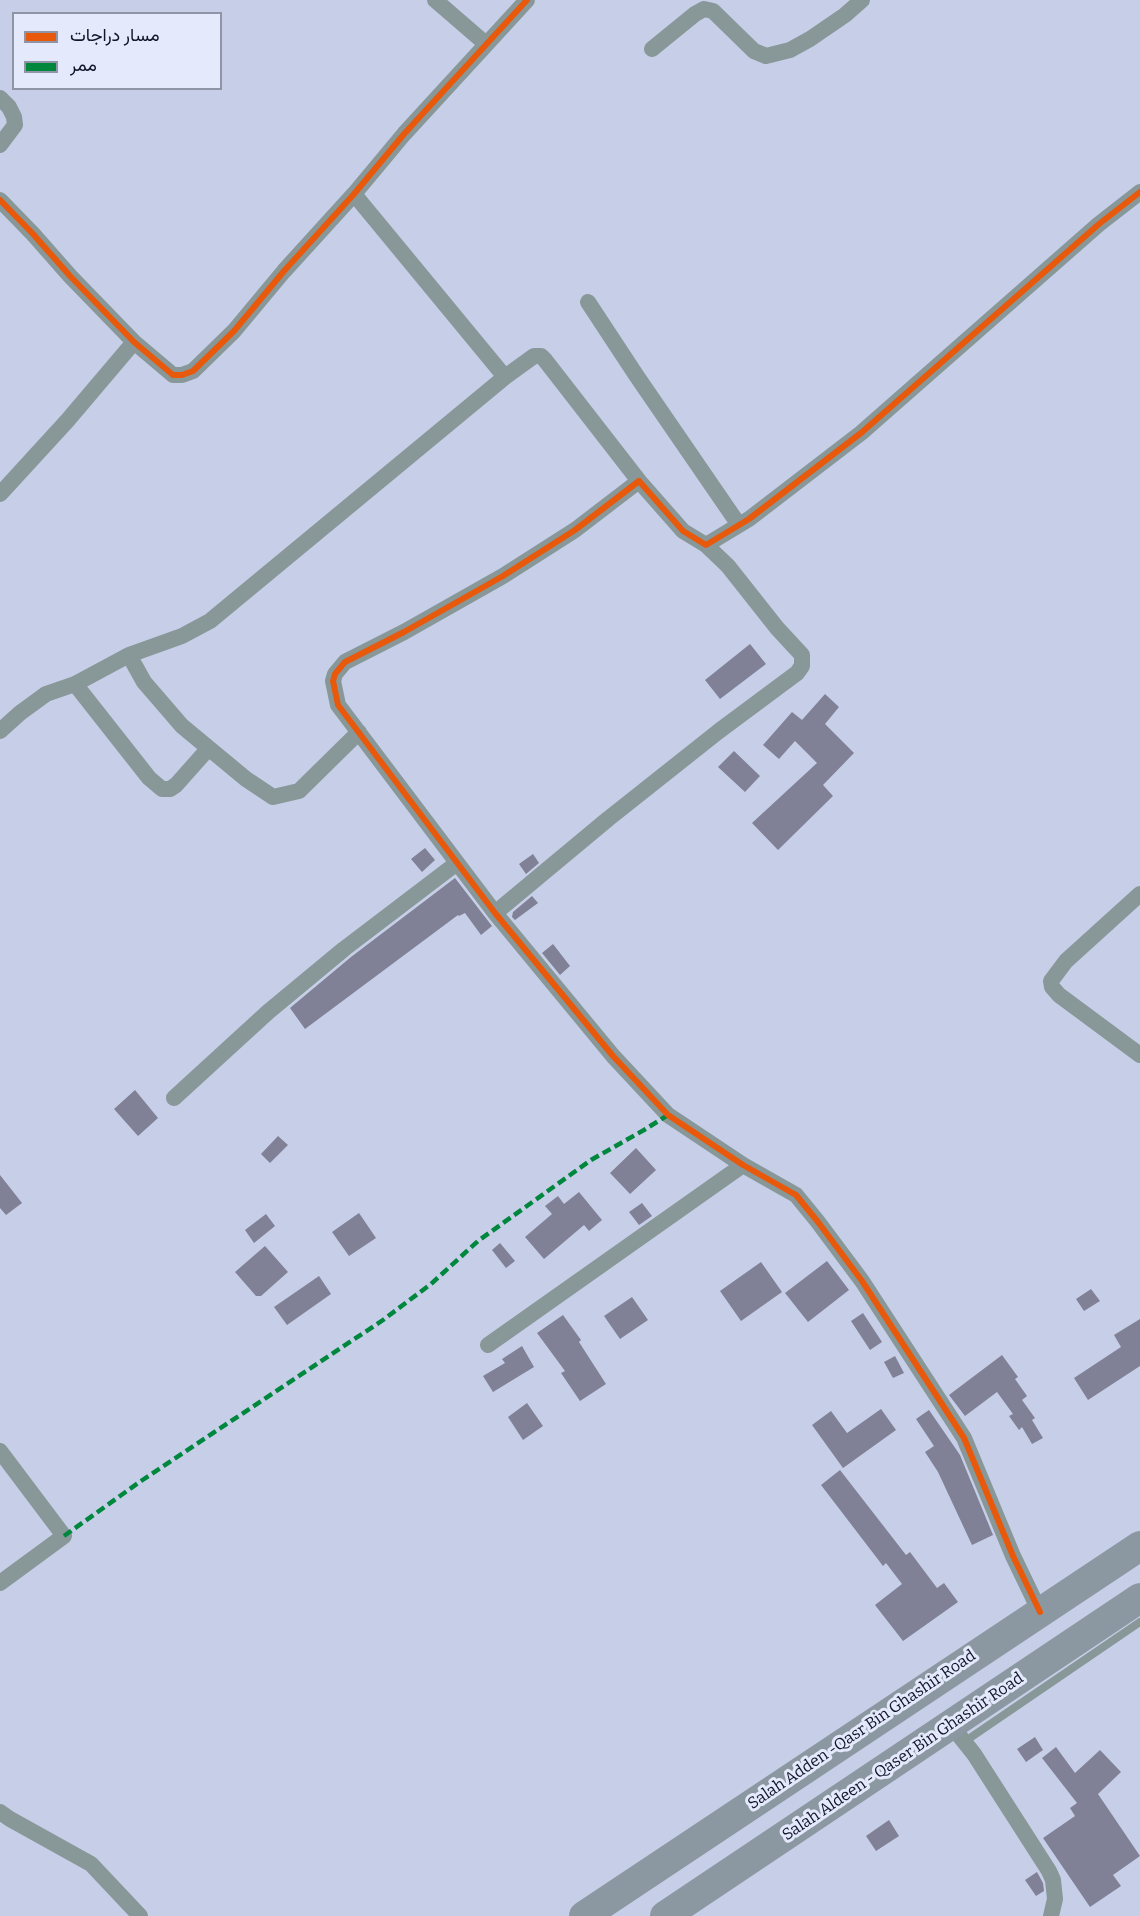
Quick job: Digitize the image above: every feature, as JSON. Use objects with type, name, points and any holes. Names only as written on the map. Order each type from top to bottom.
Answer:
[{"type":"highway","name":"Salah Adden -Qasr Bin Ghashir Road","points":[[584,1916],[1140,1545]]},
{"type":"highway","name":"Salah Aldeen - Qaser Bin Ghashir Road","points":[[665,1916],[957,1733],[1036,1668],[1140,1598]]},
{"type":"street","points":[[435,0],[486,44]]},
{"type":"street","points":[[0,200],[134,342],[173,375],[193,371],[234,331],[404,134],[527,0]]},
{"type":"street","points":[[652,49],[704,9],[714,11],[754,51],[766,56],[790,50],[810,39],[845,15],[861,0]]},
{"type":"street","points":[[0,98],[9,106],[15,125],[0,146]]},
{"type":"street","points":[[706,545],[761,511],[861,433],[1014,297],[1140,192]]},
{"type":"street","points":[[354,194],[504,377]]},
{"type":"street","points":[[588,302],[739,525]]},
{"type":"street","points":[[0,494],[68,421],[134,342]]},
{"type":"street","points":[[0,731],[46,694],[75,684],[129,655],[182,636],[210,621],[504,377],[534,356],[541,356],[639,481],[683,531],[706,545],[728,566],[777,628],[802,655],[802,666],[608,819],[495,913]]},
{"type":"street","points":[[639,481],[575,530],[503,576],[345,662],[335,674],[333,681],[338,705],[495,913],[613,1056],[668,1115],[743,1165],[796,1195],[862,1281],[964,1438],[1013,1556],[1040,1612]]},
{"type":"street","points":[[129,655],[158,700],[182,726],[266,794],[273,797],[299,791],[359,732]]},
{"type":"street","points":[[75,684],[149,778],[162,789],[170,789],[176,785],[208,748]]},
{"type":"street","points":[[174,1098],[277,1005],[344,949],[458,863]]},
{"type":"street","points":[[1140,894],[1066,961],[1051,981],[1052,987],[1059,994],[1140,1056]]},
{"type":"street","points":[[488,1345],[743,1165]]},
{"type":"street","points":[[0,1451],[64,1536],[0,1583]]},
{"type":"street","points":[[957,1733],[1022,1825],[1049,1871],[1053,1880],[1055,1899],[1051,1916]]},
{"type":"street","points":[[0,1812],[91,1864],[141,1916]]},
{"type":"lane","points":[[957,1733],[1140,1622]]},
{"type":"building","points":[[750,644],[766,664],[720,699],[705,680]]},
{"type":"building","points":[[825,694],[839,707],[825,724],[854,753],[823,785],[833,796],[778,850],[752,823],[817,763],[795,741],[779,759],[763,745],[792,712],[802,720]]},
{"type":"building","points":[[734,751],[760,776],[745,792],[718,767]]},
{"type":"building","points":[[425,848],[435,860],[422,872],[411,859]]},
{"type":"building","points":[[533,854],[539,863],[526,874],[519,864]]},
{"type":"building","points":[[455,878],[492,926],[481,935],[465,913],[458,915],[305,1029],[290,1008],[351,957]]},
{"type":"building","points":[[532,896],[538,903],[515,920],[512,917],[513,912]]},
{"type":"building","points":[[553,944],[570,966],[560,975],[542,953]]},
{"type":"building","points":[[135,1090],[158,1118],[138,1136],[114,1109]]},
{"type":"building","points":[[278,1136],[288,1145],[270,1163],[261,1154]]},
{"type":"building","points":[[636,1148],[656,1170],[630,1194],[610,1173]]},
{"type":"building","points":[[0,1175],[22,1203],[6,1215],[0,1208]]},
{"type":"building","points":[[579,1192],[602,1220],[589,1231],[584,1225],[544,1259],[525,1237],[552,1214],[545,1206],[558,1196],[564,1204]]},
{"type":"building","points":[[642,1203],[652,1216],[639,1225],[629,1212]]},
{"type":"building","points":[[359,1213],[376,1238],[349,1256],[332,1232]]},
{"type":"building","points":[[266,1214],[275,1226],[254,1243],[245,1230]]},
{"type":"building","points":[[500,1243],[515,1261],[506,1268],[492,1250]]},
{"type":"building","points":[[265,1246],[288,1272],[261,1296],[256,1296],[235,1272]]},
{"type":"building","points":[[827,1261],[849,1290],[808,1322],[785,1293]]},
{"type":"building","points":[[761,1262],[782,1292],[741,1321],[720,1291]]},
{"type":"building","points":[[319,1276],[331,1294],[287,1325],[274,1307]]},
{"type":"building","points":[[1091,1289],[1100,1301],[1084,1311],[1076,1299]]},
{"type":"building","points":[[632,1297],[648,1320],[620,1339],[604,1316]]},
{"type":"building","points":[[863,1313],[882,1342],[870,1350],[851,1321]]},
{"type":"building","points":[[563,1315],[581,1340],[579,1342],[606,1384],[580,1401],[561,1373],[565,1371],[537,1333]]},
{"type":"building","points":[[1140,1319],[1140,1366],[1088,1400],[1074,1378],[1121,1347],[1114,1335]]},
{"type":"building","points":[[522,1346],[534,1367],[493,1392],[483,1376],[505,1363],[502,1359]]},
{"type":"building","points":[[1002,1355],[1018,1377],[1015,1379],[1027,1396],[1022,1400],[1035,1418],[1032,1420],[1043,1438],[1032,1444],[1022,1427],[1019,1430],[1009,1416],[1013,1414],[997,1392],[965,1416],[949,1395]]},
{"type":"building","points":[[895,1356],[904,1373],[893,1378],[884,1362]]},
{"type":"building","points":[[527,1403],[543,1426],[523,1440],[508,1417]]},
{"type":"building","points":[[881,1409],[896,1430],[843,1468],[812,1425],[831,1411],[847,1433]]},
{"type":"building","points":[[929,1410],[960,1455],[993,1535],[972,1545],[938,1472],[925,1452],[934,1446],[916,1419]]},
{"type":"building","points":[[840,1470],[906,1555],[910,1552],[937,1588],[944,1583],[958,1602],[903,1641],[875,1605],[902,1584],[886,1563],[883,1566],[821,1485]]},
{"type":"building","points":[[1035,1737],[1043,1750],[1026,1762],[1017,1749]]},
{"type":"building","points":[[1056,1747],[1075,1773],[1100,1750],[1121,1772],[1098,1794],[1140,1856],[1113,1875],[1121,1886],[1090,1907],[1043,1838],[1075,1816],[1070,1808],[1077,1803],[1042,1758]]},
{"type":"building","points":[[889,1820],[899,1836],[876,1851],[866,1836]]},
{"type":"building","points":[[1037,1872],[1043,1883],[1044,1891],[1036,1896],[1025,1880]]},
{"type":"marked path","points":[[64,1536],[141,1481],[383,1320],[431,1284],[478,1241],[591,1160],[668,1115]]},
{"type":"cycle path","points":[[0,200],[134,342],[173,375],[193,371],[234,331],[404,134],[527,0]]},
{"type":"cycle path","points":[[1040,1612],[1013,1556],[964,1438],[862,1281],[818,1222],[796,1195],[743,1165],[668,1115],[613,1056],[495,913],[338,705],[333,681],[335,674],[345,662],[404,632],[503,576],[575,530],[639,481],[683,531],[706,545],[749,519],[861,433],[1099,224],[1140,192]]}]
